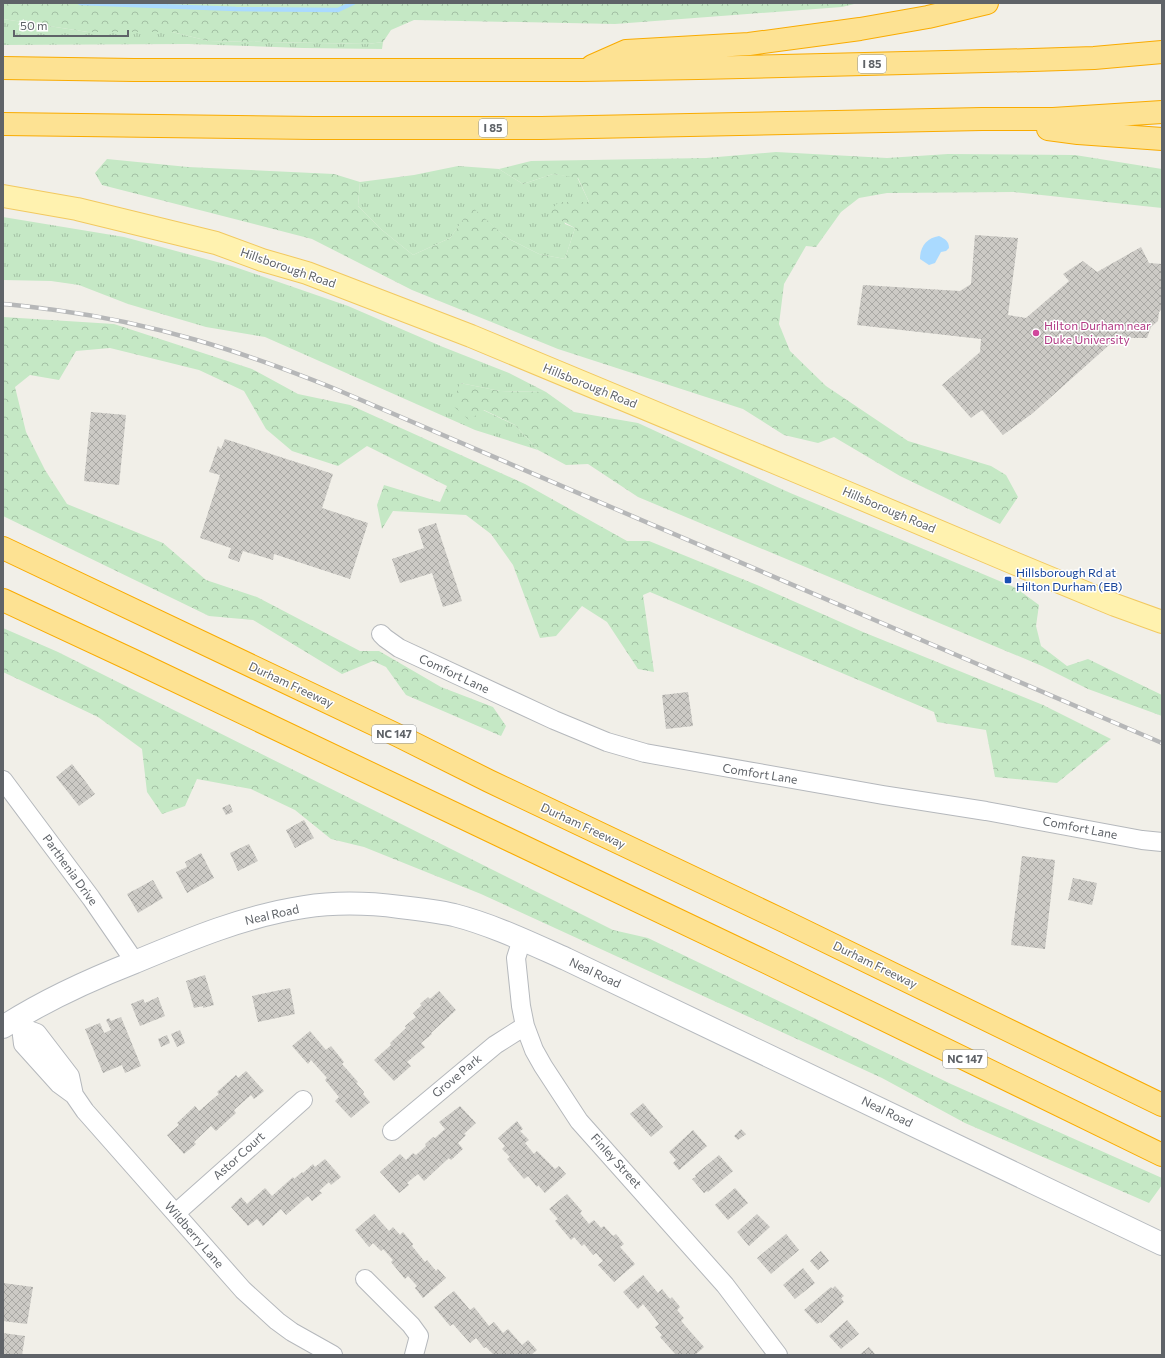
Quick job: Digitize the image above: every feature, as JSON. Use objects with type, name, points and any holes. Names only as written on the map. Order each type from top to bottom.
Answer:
[{"type":"highway","points":[[581,70],[626,51],[765,42],[860,29],[928,17],[987,3]]},
{"type":"highway","name":"I 85","points":[[3,68],[134,70],[581,70],[1032,60],[1094,58],[1162,52]]},
{"type":"highway","name":"I 85","points":[[3,124],[314,128],[541,128],[982,119],[1053,119],[1162,112]]},
{"type":"highway","points":[[982,119],[1078,133],[1162,139]]},
{"type":"highway","name":"Durham Freeway","points":[[3,548],[399,736],[489,782],[784,921],[1162,1104]]},
{"type":"highway","name":"NC 147","points":[[3,600],[139,663],[768,963],[1162,1155]]},
{"type":"main road","name":"Hillsborough Road","points":[[3,196],[77,209],[216,243],[262,260],[306,273],[471,336],[1115,605],[1162,622]]},
{"type":"street","name":"Comfort Lane","points":[[381,634],[400,648],[554,720],[607,742],[645,753],[883,795],[986,811],[1142,840],[1162,842]]},
{"type":"street","name":"Parthenia Drive","points":[[3,780],[91,898],[135,962]]},
{"type":"street","name":"Neal Road","points":[[13,1025],[55,997],[111,971],[161,950],[242,921],[282,911],[326,905],[357,904],[427,910],[461,917],[489,926],[573,962],[1162,1244]]},
{"type":"street","name":"Finley Street","points":[[522,939],[516,958],[521,1006],[525,1026],[534,1050],[579,1121],[725,1285],[778,1355]]},
{"type":"street","name":"Wildberry Lane","points":[[13,1025],[23,1044],[59,1084],[74,1094],[85,1111],[243,1290],[277,1321],[292,1332],[333,1355]]},
{"type":"street","name":"Grove Park","points":[[392,1131],[495,1044],[525,1026]]},
{"type":"street","name":"Astor Court","points":[[176,1213],[303,1100]]},
{"type":"street","points":[[365,1279],[411,1325],[419,1336],[414,1355]]},
{"type":"green space","points":[[3,3],[858,3],[842,7],[615,24],[414,20],[391,30],[383,42],[368,44],[209,41],[172,32],[88,32],[3,19]]},
{"type":"green space","points":[[3,19],[88,32],[172,32],[209,41],[368,44],[383,42],[382,49],[188,44],[3,45]]},
{"type":"green space","points":[[776,152],[887,158],[948,154],[1075,155],[1162,169],[1162,208],[1014,192],[887,193],[859,198],[841,212],[816,247],[806,246],[784,284],[779,324],[790,351],[826,386],[908,441],[991,466],[1006,475],[1018,497],[1000,524],[900,476],[834,437],[818,443],[784,435],[743,409],[558,349],[412,290],[312,239],[102,185],[95,173],[107,159],[188,167],[334,174],[360,182],[358,206],[382,230],[413,255],[450,238],[472,207],[507,238],[539,254],[565,259],[575,228],[547,213],[559,202],[589,202],[578,178],[553,174],[523,184],[499,169],[531,161],[706,158]]},
{"type":"green space","points":[[458,166],[499,169],[523,184],[553,174],[577,177],[589,202],[559,202],[565,224],[575,228],[565,259],[539,254],[507,238],[472,208],[450,238],[413,255],[382,230],[358,206],[360,182],[414,175]]},
{"type":"green space","points":[[3,217],[124,237],[232,266],[348,306],[443,347],[509,373],[546,392],[500,391],[460,383],[483,410],[515,425],[538,450],[475,430],[265,337],[206,327],[128,304],[79,285],[51,281],[3,280]]},
{"type":"green space","points":[[3,317],[114,324],[252,369],[298,394],[350,405],[525,484],[627,541],[649,541],[757,585],[863,632],[1043,705],[1111,739],[1057,783],[995,777],[986,730],[937,722],[934,712],[650,592],[643,595],[654,672],[638,669],[607,622],[582,606],[556,636],[540,638],[513,565],[491,534],[466,515],[393,511],[382,529],[377,505],[384,485],[440,502],[447,486],[367,446],[338,466],[292,451],[266,429],[244,391],[199,370],[110,348],[76,351],[59,380],[30,375],[15,387],[26,432],[45,470],[67,504],[163,543],[206,580],[257,597],[360,651],[379,651],[441,687],[493,707],[506,726],[501,736],[406,695],[386,667],[373,661],[342,674],[253,620],[209,616],[3,516]]},
{"type":"green space","points":[[460,383],[500,391],[546,392],[574,412],[638,423],[788,492],[1016,588],[1039,605],[1036,626],[1041,646],[1067,666],[1088,659],[1162,695],[1162,716],[1088,689],[1042,666],[638,497],[588,464],[566,465],[538,450],[515,425],[484,410],[469,420],[452,405]]},
{"type":"green space","points":[[3,628],[58,652],[613,930],[648,938],[951,1084],[1162,1178],[1162,1185],[1149,1203],[965,1123],[882,1078],[481,894],[364,847],[331,839],[295,810],[251,789],[197,779],[185,806],[162,814],[147,792],[142,749],[98,717],[3,672]]},
{"type":"water","points":[[939,236],[946,240],[949,248],[946,251],[941,252],[935,263],[929,265],[920,259],[921,250],[925,243]]},
{"type":"building","name":"Hilton Durham near Duke University","points":[[975,235],[1018,238],[1008,315],[1026,318],[1069,281],[1063,274],[1083,261],[1097,272],[1141,247],[1149,263],[1162,264],[1162,309],[1159,312],[1158,321],[1151,327],[1147,338],[1117,338],[1033,413],[1003,435],[982,410],[971,418],[942,385],[980,352],[981,339],[857,325],[863,285],[960,291],[971,284]]},
{"type":"building","points":[[91,412],[126,415],[119,485],[84,481]]},
{"type":"building","points":[[225,439],[333,474],[322,508],[368,523],[350,579],[274,554],[273,560],[243,551],[239,562],[228,558],[231,548],[200,538],[220,475],[209,472],[218,446],[221,449]]},
{"type":"building","points":[[436,523],[462,601],[443,607],[432,573],[400,583],[392,559],[424,548],[418,529]]},
{"type":"building","points":[[688,692],[693,726],[666,729],[662,695]]},
{"type":"building","points":[[72,764],[95,794],[79,806],[56,777]]},
{"type":"building","points":[[230,804],[233,812],[226,815],[222,808]]},
{"type":"building","points":[[304,820],[314,838],[295,848],[286,830]]},
{"type":"building","points":[[249,844],[258,861],[238,871],[230,853]]},
{"type":"building","points":[[201,853],[214,878],[187,893],[176,872],[187,867],[185,862]]},
{"type":"building","points":[[1022,856],[1055,860],[1045,949],[1011,945]]},
{"type":"building","points":[[1073,878],[1097,883],[1092,905],[1068,900]]},
{"type":"building","points":[[153,880],[163,898],[138,913],[127,894]]},
{"type":"building","points":[[205,975],[214,1005],[203,1008],[203,1006],[194,1008],[186,981]]},
{"type":"building","points":[[290,988],[295,1014],[258,1022],[252,996]]},
{"type":"building","points":[[439,991],[456,1010],[421,1043],[425,1047],[407,1062],[411,1066],[394,1081],[374,1060],[391,1045],[390,1043],[406,1028],[405,1026],[416,1017],[413,1013],[422,1005],[420,1004],[428,997],[430,999]]},
{"type":"building","points":[[158,997],[165,1016],[140,1026],[131,1004],[143,999],[145,1003]]},
{"type":"building","points":[[121,1017],[141,1066],[125,1073],[122,1065],[103,1073],[85,1029],[100,1023],[104,1033],[111,1030],[106,1020],[109,1018],[111,1021]]},
{"type":"building","points":[[180,1030],[185,1043],[177,1047],[171,1034]]},
{"type":"building","points":[[310,1031],[326,1050],[331,1046],[344,1062],[342,1064],[358,1082],[356,1083],[370,1102],[351,1118],[335,1101],[339,1097],[325,1080],[327,1078],[311,1060],[308,1064],[292,1046]]},
{"type":"building","points":[[167,1035],[170,1043],[161,1047],[158,1039]]},
{"type":"building","points":[[246,1071],[264,1091],[254,1099],[251,1095],[234,1110],[236,1113],[216,1131],[211,1126],[194,1142],[196,1144],[184,1154],[167,1135],[179,1125],[177,1123],[195,1106],[199,1111],[219,1094],[217,1092],[236,1075],[238,1078]]},
{"type":"building","points":[[643,1103],[663,1127],[651,1137],[630,1114]]},
{"type":"building","points":[[460,1106],[476,1123],[464,1134],[466,1135],[458,1143],[463,1149],[451,1160],[449,1158],[424,1181],[418,1174],[407,1183],[409,1185],[399,1193],[380,1172],[400,1154],[406,1160],[413,1153],[416,1155],[426,1146],[425,1144],[445,1129],[439,1122]]},
{"type":"building","points":[[517,1121],[523,1129],[520,1131],[529,1140],[525,1143],[534,1154],[537,1151],[555,1169],[559,1166],[566,1174],[545,1193],[538,1185],[537,1187],[528,1176],[524,1179],[507,1159],[510,1157],[502,1149],[505,1146],[498,1138]]},
{"type":"building","points":[[741,1129],[746,1134],[738,1140],[734,1136]]},
{"type":"building","points":[[693,1130],[707,1146],[679,1170],[673,1163],[676,1160],[669,1152]]},
{"type":"building","points":[[719,1155],[733,1171],[708,1192],[707,1191],[704,1193],[692,1179]]},
{"type":"building","points":[[325,1159],[341,1177],[331,1185],[329,1182],[319,1191],[322,1193],[312,1201],[308,1196],[286,1215],[281,1209],[263,1226],[257,1219],[248,1226],[231,1207],[241,1197],[247,1204],[265,1188],[272,1196],[293,1177],[294,1179],[313,1164],[315,1167]]},
{"type":"building","points":[[735,1188],[748,1203],[728,1220],[715,1205]]},
{"type":"building","points":[[567,1194],[582,1211],[580,1213],[589,1224],[594,1220],[601,1228],[604,1226],[613,1236],[616,1234],[624,1244],[620,1247],[635,1264],[614,1282],[598,1265],[603,1261],[596,1253],[593,1255],[584,1244],[582,1246],[574,1237],[571,1240],[555,1221],[558,1219],[549,1209]]},
{"type":"building","points":[[374,1214],[389,1231],[393,1227],[400,1235],[403,1232],[425,1262],[427,1260],[436,1271],[438,1269],[446,1278],[423,1298],[415,1288],[417,1286],[408,1276],[405,1279],[391,1262],[393,1260],[383,1249],[381,1251],[373,1243],[369,1247],[355,1230]]},
{"type":"building","points":[[757,1214],[770,1227],[749,1246],[737,1232]]},
{"type":"building","points":[[786,1234],[799,1250],[771,1274],[757,1258]]},
{"type":"building","points":[[821,1251],[829,1261],[818,1270],[810,1261]]},
{"type":"building","points":[[803,1268],[815,1283],[795,1299],[783,1285]]},
{"type":"building","points":[[643,1275],[658,1293],[662,1289],[670,1299],[672,1297],[680,1307],[677,1310],[684,1318],[681,1321],[704,1347],[695,1355],[676,1355],[660,1337],[662,1335],[655,1327],[659,1324],[643,1304],[638,1309],[623,1292]]},
{"type":"building","points":[[3,1283],[33,1287],[27,1324],[3,1321]]},
{"type":"building","points":[[835,1286],[844,1296],[841,1298],[844,1302],[821,1323],[820,1322],[817,1324],[804,1310],[831,1287],[832,1289]]},
{"type":"building","points":[[454,1291],[470,1310],[474,1307],[489,1326],[494,1322],[503,1333],[508,1329],[522,1345],[528,1340],[537,1350],[531,1355],[494,1355],[486,1347],[484,1348],[476,1338],[470,1343],[453,1324],[450,1326],[434,1307]]},
{"type":"building","points":[[847,1320],[859,1334],[841,1349],[829,1336]]},
{"type":"building","points":[[3,1333],[25,1336],[22,1355],[3,1355]]},
{"type":"building","points":[[869,1347],[876,1355],[859,1355]]},
{"type":"waterway","points":[[80,3],[236,9],[338,10],[353,3]]},
{"type":"railway","points":[[3,304],[55,310],[127,322],[196,340],[265,362],[333,388],[1162,743]]},
{"type":"place","name":"Hilton Durham near Duke University","points":[[1036,333]]},
{"type":"place","name":"Hillsborough Rd at Hilton Durham (EB)","points":[[1008,580]]}]
